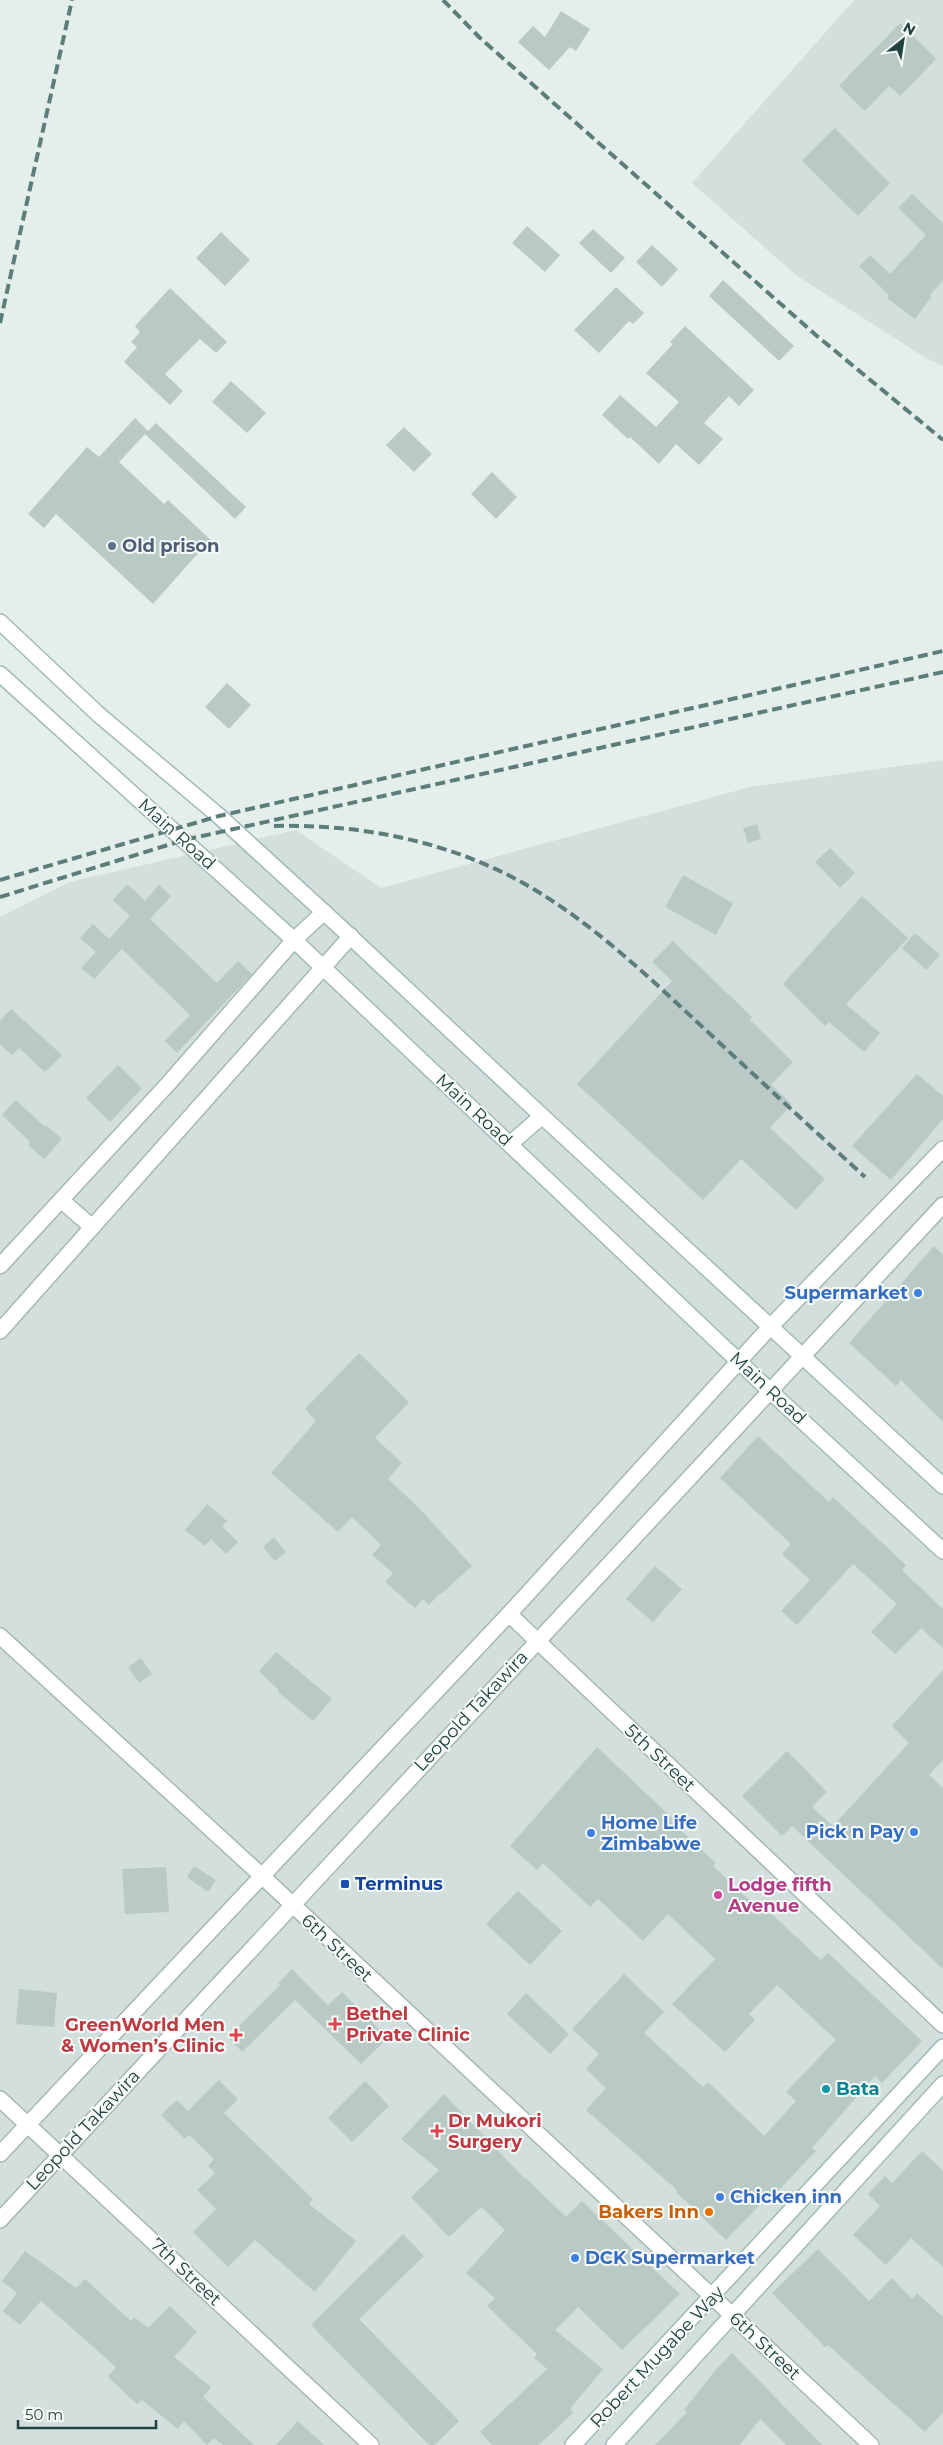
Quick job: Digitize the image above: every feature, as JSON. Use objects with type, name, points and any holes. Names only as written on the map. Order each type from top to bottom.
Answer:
[{"type":"street","points":[[0,622],[98,714],[219,816],[351,936],[542,1116],[943,1486]]},
{"type":"street","name":"Main Road","points":[[0,674],[294,940],[739,1362],[943,1551]]},
{"type":"street","points":[[0,1266],[168,1084],[294,940],[324,912]]},
{"type":"street","points":[[0,1331],[351,936]]},
{"type":"street","points":[[510,1144],[542,1116]]},
{"type":"street","points":[[0,2154],[509,1614],[771,1326],[943,1148]]},
{"type":"street","points":[[61,1200],[92,1227]]},
{"type":"street","name":"Leopold Takawira","points":[[0,2220],[291,1904],[771,1392],[802,1356],[943,1205]]},
{"type":"street","name":"5th Street","points":[[509,1614],[943,2025]]},
{"type":"street","name":"6th Street","points":[[0,1636],[263,1877],[871,2445]]},
{"type":"street","name":"Robert Mugabe Way","points":[[573,2445],[713,2297],[943,2047]]},
{"type":"street","name":"Robert Mugabe Way","points":[[614,2445],[943,2084]]},
{"type":"street","name":"7th Street","points":[[0,2099],[371,2445]]},
{"type":"shaded area","points":[[854,0],[943,0],[943,366],[926,358],[797,276],[692,183]]},
{"type":"shaded area","points":[[943,760],[943,2445],[0,2445],[0,917],[69,882],[296,830],[381,888],[750,787]]},
{"type":"building","points":[[561,11],[590,29],[576,51],[570,47],[549,70],[518,42],[533,26],[545,37]]},
{"type":"building","points":[[900,23],[936,59],[900,96],[889,86],[865,111],[839,86]]},
{"type":"building","points":[[835,128],[890,183],[858,216],[802,161]]},
{"type":"building","points":[[912,194],[943,223],[943,280],[930,295],[932,296],[915,319],[887,298],[889,295],[859,266],[870,255],[890,274],[926,235],[898,208]]},
{"type":"building","points":[[527,226],[560,255],[545,272],[512,243]]},
{"type":"building","points":[[593,229],[625,258],[611,273],[579,243]]},
{"type":"building","points":[[221,232],[250,260],[225,286],[196,258]]},
{"type":"building","points":[[652,245],[678,269],[662,287],[636,262]]},
{"type":"building","points":[[723,280],[794,346],[779,361],[709,296]]},
{"type":"building","points":[[616,287],[644,313],[633,324],[629,321],[599,353],[574,330]]},
{"type":"building","points":[[170,288],[227,342],[216,353],[200,339],[165,374],[183,391],[170,405],[124,362],[137,347],[131,342],[140,332],[135,326]]},
{"type":"building","points":[[685,326],[754,390],[739,406],[729,396],[704,423],[723,439],[699,465],[676,444],[659,464],[630,437],[628,439],[602,415],[620,395],[656,427],[679,402],[646,373],[673,344],[670,342]]},
{"type":"building","points":[[231,381],[266,413],[247,433],[212,402]]},
{"type":"building","points":[[135,418],[148,431],[156,423],[246,507],[235,519],[145,434],[119,462],[164,504],[168,500],[214,543],[203,554],[200,551],[153,604],[56,514],[44,528],[28,514],[87,447],[99,457]]},
{"type":"building","points":[[404,427],[432,454],[414,472],[386,445]]},
{"type":"building","points":[[492,472],[517,497],[496,519],[471,494]]},
{"type":"building","points":[[227,683],[251,705],[229,729],[205,707]]},
{"type":"building","points":[[757,824],[761,839],[748,843],[743,828]]},
{"type":"building","points":[[830,848],[855,873],[840,888],[815,862]]},
{"type":"building","points":[[683,875],[733,903],[716,935],[665,907]]},
{"type":"building","points":[[127,884],[145,901],[159,885],[171,896],[150,919],[217,983],[238,961],[252,974],[177,1053],[165,1041],[190,1015],[122,949],[94,979],[81,968],[96,952],[80,938],[93,924],[109,939],[130,916],[113,900]]},
{"type":"building","points":[[862,896],[908,938],[846,1004],[880,1033],[864,1052],[829,1022],[825,1026],[783,984]]},
{"type":"building","points":[[915,933],[940,955],[926,970],[902,948]]},
{"type":"building","points":[[673,941],[752,1017],[750,1020],[793,1062],[771,1085],[792,1104],[770,1128],[825,1179],[796,1210],[741,1159],[703,1200],[577,1084],[672,981],[652,962]]},
{"type":"building","points":[[11,1009],[62,1055],[45,1072],[19,1048],[12,1055],[0,1044],[0,1021]]},
{"type":"building","points":[[118,1065],[142,1088],[110,1122],[86,1098]]},
{"type":"building","points":[[917,1074],[943,1096],[943,1119],[891,1180],[852,1146]]},
{"type":"building","points":[[16,1100],[45,1127],[46,1125],[62,1139],[44,1159],[28,1145],[30,1142],[2,1115]]},
{"type":"building","name":"Supermarket","points":[[934,1246],[943,1255],[943,1422],[901,1380],[896,1386],[849,1343]]},
{"type":"building","points":[[359,1353],[409,1402],[375,1438],[402,1463],[388,1479],[418,1507],[472,1566],[429,1605],[423,1599],[415,1608],[385,1582],[393,1573],[372,1555],[381,1545],[352,1517],[338,1532],[271,1473],[316,1421],[305,1409]]},
{"type":"building","points":[[758,1436],[829,1502],[833,1497],[906,1565],[902,1570],[943,1609],[943,1648],[921,1628],[895,1654],[871,1632],[897,1604],[853,1564],[797,1625],[781,1611],[810,1580],[782,1554],[791,1544],[720,1478]]},
{"type":"building","points":[[207,1504],[227,1521],[222,1526],[238,1542],[226,1554],[211,1539],[205,1546],[185,1530]]},
{"type":"building","points":[[274,1537],[286,1552],[275,1561],[263,1547]]},
{"type":"building","points":[[655,1566],[682,1589],[653,1622],[626,1599]]},
{"type":"building","points":[[276,1652],[332,1699],[313,1721],[278,1692],[279,1690],[259,1671]]},
{"type":"building","points":[[141,1658],[152,1674],[139,1683],[128,1667]]},
{"type":"building","points":[[943,1670],[943,1760],[929,1775],[943,1788],[943,1969],[792,1826],[782,1836],[742,1796],[787,1751],[827,1792],[812,1807],[833,1826],[909,1743],[892,1726]]},
{"type":"building","points":[[597,1747],[673,1819],[671,1821],[716,1863],[713,1866],[763,1913],[766,1909],[821,1960],[828,1953],[922,2041],[882,2083],[875,2076],[812,2148],[816,2151],[777,2192],[774,2190],[726,2240],[676,2192],[677,2190],[586,2110],[606,2088],[586,2069],[599,2054],[572,2029],[624,1974],[664,2012],[644,2033],[703,2087],[708,2082],[764,2136],[796,2101],[786,2092],[836,2040],[777,1985],[749,2014],[755,2020],[725,2052],[672,2004],[715,1959],[668,1914],[643,1941],[598,1899],[590,1907],[543,1863],[537,1870],[510,1846]]},
{"type":"building","points":[[194,1866],[216,1880],[208,1892],[187,1877]]},
{"type":"building","points":[[166,1867],[169,1912],[125,1914],[122,1869]]},
{"type":"building","points":[[518,1891],[562,1931],[530,1965],[486,1924]]},
{"type":"building","points":[[292,1969],[328,2005],[342,1992],[388,2038],[361,2064],[295,2000],[242,2052],[228,2037],[280,1985],[278,1983]]},
{"type":"building","points":[[19,1989],[57,1993],[54,2027],[16,2024]]},
{"type":"building","points":[[526,1993],[569,2034],[550,2054],[507,2014]]},
{"type":"building","points":[[219,2080],[238,2099],[224,2113],[313,2199],[309,2204],[356,2241],[315,2292],[255,2240],[228,2267],[193,2232],[216,2209],[197,2190],[215,2173],[208,2166],[214,2159],[189,2135],[185,2139],[161,2115],[177,2100],[188,2111]]},
{"type":"building","points":[[365,2081],[389,2106],[352,2142],[328,2118]]},
{"type":"building","points":[[444,2094],[525,2179],[566,2217],[582,2201],[680,2294],[622,2350],[578,2307],[555,2330],[603,2369],[570,2409],[573,2413],[539,2445],[492,2445],[480,2432],[547,2369],[534,2358],[537,2354],[487,2306],[495,2298],[466,2273],[505,2230],[481,2207],[449,2237],[411,2197],[439,2170],[401,2139]]},
{"type":"building","points":[[922,2151],[943,2171],[943,2267],[911,2238],[886,2265],[853,2235],[880,2206],[868,2194],[885,2176],[892,2183]]},
{"type":"building","points":[[403,2234],[424,2256],[359,2319],[459,2421],[435,2445],[429,2445],[311,2325]]},
{"type":"building","points":[[818,2249],[869,2301],[892,2278],[912,2299],[917,2293],[943,2317],[943,2412],[925,2432],[828,2345],[825,2347],[772,2293]]},
{"type":"building","points":[[25,2251],[76,2288],[85,2279],[131,2321],[134,2317],[148,2328],[170,2306],[197,2332],[174,2357],[211,2387],[203,2397],[254,2445],[223,2445],[214,2438],[207,2445],[184,2421],[178,2429],[142,2400],[137,2404],[108,2377],[116,2367],[41,2301],[20,2325],[3,2311],[17,2293],[2,2281]]},
{"type":"building","points":[[732,2353],[822,2445],[786,2445],[760,2419],[740,2445],[655,2445],[687,2412],[684,2410],[717,2368]]},
{"type":"building","points":[[298,2421],[324,2445],[276,2445]]},
{"type":"railway","points":[[0,323],[72,0]]},
{"type":"railway","points":[[443,0],[480,38],[817,336],[943,440]]},
{"type":"railway","points":[[0,880],[219,816],[943,651]]},
{"type":"railway","points":[[0,897],[184,840],[943,672]]},
{"type":"railway","points":[[274,826],[335,828],[396,836],[455,853],[484,864],[537,891],[586,924],[631,962],[865,1177]]},
{"type":"place","name":"Old prison","points":[[112,546]]},
{"type":"place","name":"Supermarket","points":[[918,1293]]},
{"type":"place","name":"Pick n Pay","points":[[914,1832]]},
{"type":"place","name":"Home Life Zimbabwe","points":[[591,1833]]},
{"type":"place","name":"Terminus","points":[[345,1884]]},
{"type":"place","name":"Lodge fifth Avenue","points":[[718,1895]]},
{"type":"place","name":"Bethel Private Clinic","points":[[335,2024]]},
{"type":"place","name":"GreenWorld Men & Women’s Clinic","points":[[236,2035]]},
{"type":"place","name":"Bata","points":[[826,2089]]},
{"type":"place","name":"Dr Mukori Surgery","points":[[437,2131]]},
{"type":"place","name":"Chicken inn","points":[[720,2197]]},
{"type":"place","name":"Bakers Inn","points":[[709,2212]]},
{"type":"place","name":"DCK Supermarket","points":[[575,2258]]}]
